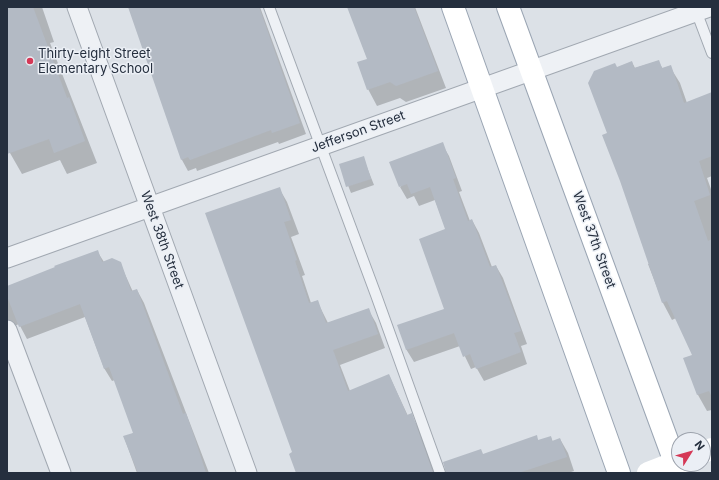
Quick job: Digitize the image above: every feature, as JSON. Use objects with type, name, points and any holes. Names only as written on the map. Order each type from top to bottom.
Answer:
[{"type":"main road","points":[[453,7],[619,473]]},
{"type":"main road","name":"West 37th Street","points":[[508,7],[671,447]]},
{"type":"main road","points":[[648,473],[671,468]]},
{"type":"street","name":"West 38th Street","points":[[78,7],[149,207],[247,473]]},
{"type":"street","name":"Jefferson Street","points":[[7,258],[700,9]]},
{"type":"street","points":[[7,330],[61,473]]},
{"type":"lane","points":[[269,7],[376,295],[440,473]]},
{"type":"lane","points":[[700,9],[712,53]]},
{"type":"building","name":"Thirty-eight Street Elementary School","points":[[7,7],[33,7],[67,98],[69,97],[85,141],[54,153],[49,139],[7,154]]},
{"type":"building","points":[[128,7],[259,7],[300,123],[272,133],[271,130],[190,160],[188,157],[181,160]]},
{"type":"building","points":[[347,7],[414,7],[438,71],[396,86],[390,82],[367,90],[357,62],[367,59]]},
{"type":"building","points":[[659,60],[662,68],[671,65],[684,103],[712,92],[712,156],[699,161],[710,195],[694,201],[708,241],[712,239],[712,397],[709,391],[697,395],[683,358],[692,355],[667,301],[662,303],[620,181],[602,135],[607,133],[588,83],[594,71],[615,63],[617,67],[632,61],[634,68]]},
{"type":"building","points":[[443,142],[456,178],[453,179],[468,221],[472,219],[490,267],[496,265],[521,331],[514,333],[521,352],[476,369],[470,354],[463,357],[454,333],[406,350],[397,325],[444,309],[419,239],[445,229],[430,187],[411,194],[407,184],[399,187],[389,162]]},
{"type":"building","points":[[364,156],[371,179],[346,187],[339,164]]},
{"type":"building","points":[[280,187],[291,220],[284,222],[297,260],[295,261],[309,303],[318,300],[326,323],[369,308],[378,334],[333,350],[348,391],[389,374],[407,415],[412,413],[433,473],[296,473],[289,454],[292,452],[205,213]]},
{"type":"building","points":[[98,250],[102,262],[112,258],[121,262],[131,291],[137,289],[183,414],[186,413],[206,473],[138,473],[123,436],[133,433],[109,367],[104,369],[80,304],[19,327],[7,296],[7,286],[55,267],[54,266]]},
{"type":"building","points":[[537,435],[538,440],[551,436],[552,441],[560,438],[567,457],[518,473],[446,473],[443,462],[481,449],[483,454]]},
{"type":"place","name":"Thirty-eight Street Elementary School","points":[[30,61]]}]
